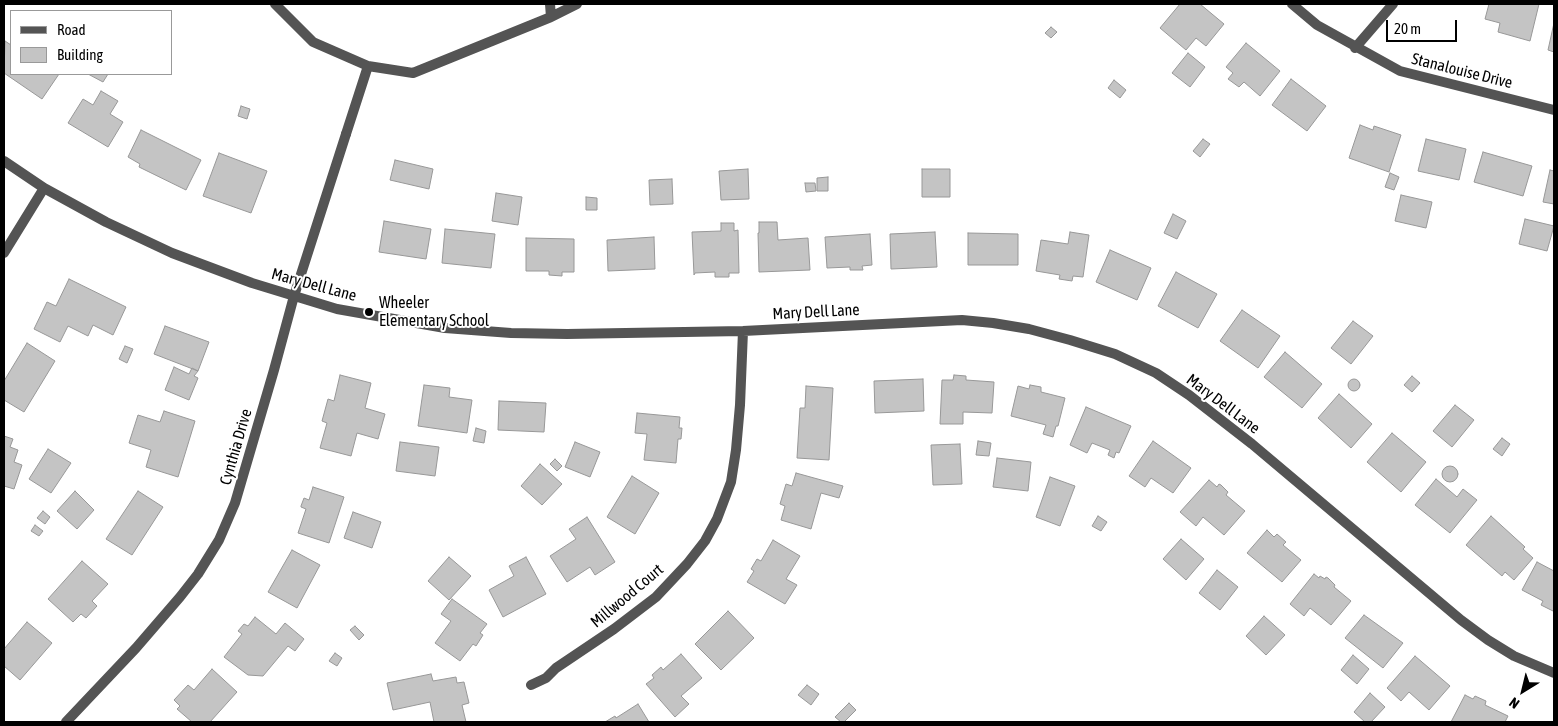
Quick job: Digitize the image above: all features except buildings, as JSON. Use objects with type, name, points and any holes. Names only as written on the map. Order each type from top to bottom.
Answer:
[{"type":"street","points":[[275,4],[313,42],[368,66],[413,72],[551,17],[577,4]]},
{"type":"street","points":[[550,4],[551,17]]},
{"type":"street","name":"Stanalouise Drive","points":[[1292,4],[1316,25],[1400,71],[1554,110]]},
{"type":"street","points":[[1355,48],[1393,4]]},
{"type":"street","name":"Cynthia Drive","points":[[66,722],[136,648],[180,597],[198,574],[219,540],[235,503],[294,296],[368,66]]},
{"type":"street","name":"Mary Dell Lane","points":[[4,160],[44,188],[106,222],[172,253],[252,283],[337,309],[435,326],[512,333],[568,334],[742,331],[962,320],[1029,329],[1115,354],[1156,373],[1189,395],[1252,444],[1468,625],[1514,656],[1554,672]]},
{"type":"street","points":[[4,253],[44,188]]},
{"type":"street","name":"Millwood Court","points":[[531,685],[546,678],[556,668],[614,629],[656,597],[687,564],[705,540],[717,519],[731,482],[740,405],[742,331]]},
{"type":"place","name":"Wheeler Elementary School","points":[[369,312]]}]
